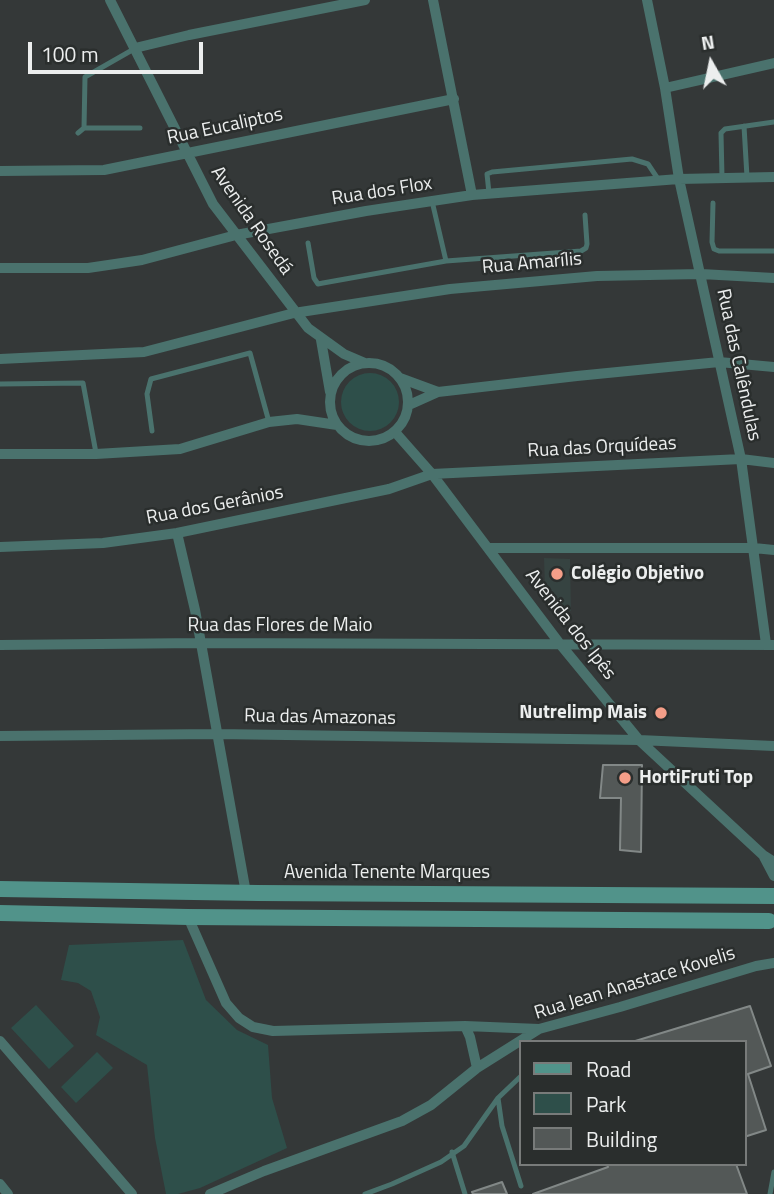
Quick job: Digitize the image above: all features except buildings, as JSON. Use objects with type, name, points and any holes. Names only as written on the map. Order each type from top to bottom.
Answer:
[{"type":"main road","name":"Avenida Tenente Marques","points":[[0,889],[774,896],[770,904],[772,927],[0,913]]},
{"type":"street","name":"Avenida Rosedá","points":[[110,0],[213,204],[294,313],[321,340],[365,363]]},
{"type":"street","points":[[135,48],[365,0]]},
{"type":"street","points":[[433,0],[472,195]]},
{"type":"street","name":"Rua das Calêndulas","points":[[647,0],[665,88],[679,178],[741,459],[770,645]]},
{"type":"street","points":[[665,88],[774,63]]},
{"type":"street","name":"Rua Eucaliptos","points":[[0,172],[104,170],[454,99]]},
{"type":"street","name":"Rua dos Flox","points":[[0,268],[88,268],[129,262],[236,235],[489,193],[679,178],[774,177]]},
{"type":"street","name":"Rua Amarílis","points":[[0,359],[145,352],[294,313],[450,289],[597,276],[701,274],[774,278]]},
{"type":"street","points":[[321,340],[332,416],[344,433],[363,442],[385,438],[395,432],[403,423],[409,405],[405,386],[400,378]]},
{"type":"street","points":[[409,405],[438,392],[719,362],[774,367]]},
{"type":"street","points":[[330,395],[340,376],[356,365],[365,363],[384,366],[400,378],[438,392]]},
{"type":"street","points":[[0,454],[96,454],[180,449],[269,422],[297,419],[337,425]]},
{"type":"street","name":"Avenida dos Ipês","points":[[395,432],[432,474],[560,644],[639,740],[763,855],[774,862]]},
{"type":"street","name":"Rua das Orquídeas","points":[[432,474],[741,459],[774,463]]},
{"type":"street","name":"Rua dos Gerânios","points":[[0,547],[103,543],[177,533],[389,489],[432,474]]},
{"type":"street","points":[[177,533],[246,893]]},
{"type":"street","points":[[489,548],[774,550]]},
{"type":"street","name":"Rua das Flores de Maio","points":[[0,645],[770,645]]},
{"type":"street","name":"Rua das Amazonas","points":[[0,736],[216,734],[639,740],[774,747]]},
{"type":"street","name":"Avenida dos Ipês","points":[[763,855],[774,876]]},
{"type":"street","points":[[188,917],[226,1003],[239,1018],[253,1027],[273,1031],[465,1026],[539,1029]]},
{"type":"street","name":"Rua Jean Anastace Kovelis","points":[[522,1040],[539,1029],[755,966],[774,963]]},
{"type":"street","points":[[465,1026],[477,1069]]},
{"type":"street","points":[[0,1041],[132,1194]]},
{"type":"street","name":"Rua Jean Anastace Kovelis","points":[[210,1194],[402,1121],[431,1104],[518,1043]]},
{"type":"street","points":[[0,1184],[8,1194]]},
{"type":"lane","points":[[84,128],[85,77],[135,48]]},
{"type":"lane","points":[[722,177],[720,133],[725,129],[774,122]]},
{"type":"lane","points":[[744,126],[747,177]]},
{"type":"lane","points":[[78,133],[84,128],[140,128]]},
{"type":"lane","points":[[489,193],[487,174],[492,172],[632,159],[648,164],[658,180]]},
{"type":"lane","points":[[432,201],[446,261]]},
{"type":"lane","points":[[713,204],[714,249],[774,251]]},
{"type":"lane","points":[[308,243],[314,278],[318,284],[446,261],[584,250],[587,243],[584,215]]},
{"type":"lane","points":[[152,431],[147,394],[151,379],[250,354],[269,422]]},
{"type":"lane","points":[[0,384],[83,383],[96,454]]},
{"type":"lane","points":[[365,1194],[429,1167],[464,1146],[498,1098],[518,1079]]},
{"type":"lane","points":[[498,1098],[502,1126],[521,1186]]},
{"type":"lane","points":[[452,1152],[465,1194]]},
{"type":"lane","points":[[770,1194],[774,1172]]},
{"type":"shaded area","name":"Colégio Objetivo","points":[[544,558],[570,559],[571,611],[560,610],[545,589]]},
{"type":"green space","points":[[370,373],[386,378],[394,386],[399,402],[394,418],[386,426],[370,431],[354,426],[346,418],[341,402],[346,386],[354,378]]},
{"type":"green space","points":[[183,940],[206,1000],[237,1030],[268,1045],[272,1098],[287,1148],[200,1188],[166,1194],[155,1138],[147,1065],[96,1035],[100,1017],[91,991],[78,983],[61,980],[69,945]]},
{"type":"green space","points":[[36,1005],[74,1046],[49,1069],[11,1028]]},
{"type":"green space","points":[[97,1052],[113,1068],[76,1103],[61,1087]]},
{"type":"place","name":"Colégio Objetivo","points":[[557,574]]},
{"type":"place","name":"Nutrelimp Mais","points":[[661,713]]},
{"type":"place","name":"HortiFruti Top","points":[[625,778]]}]
